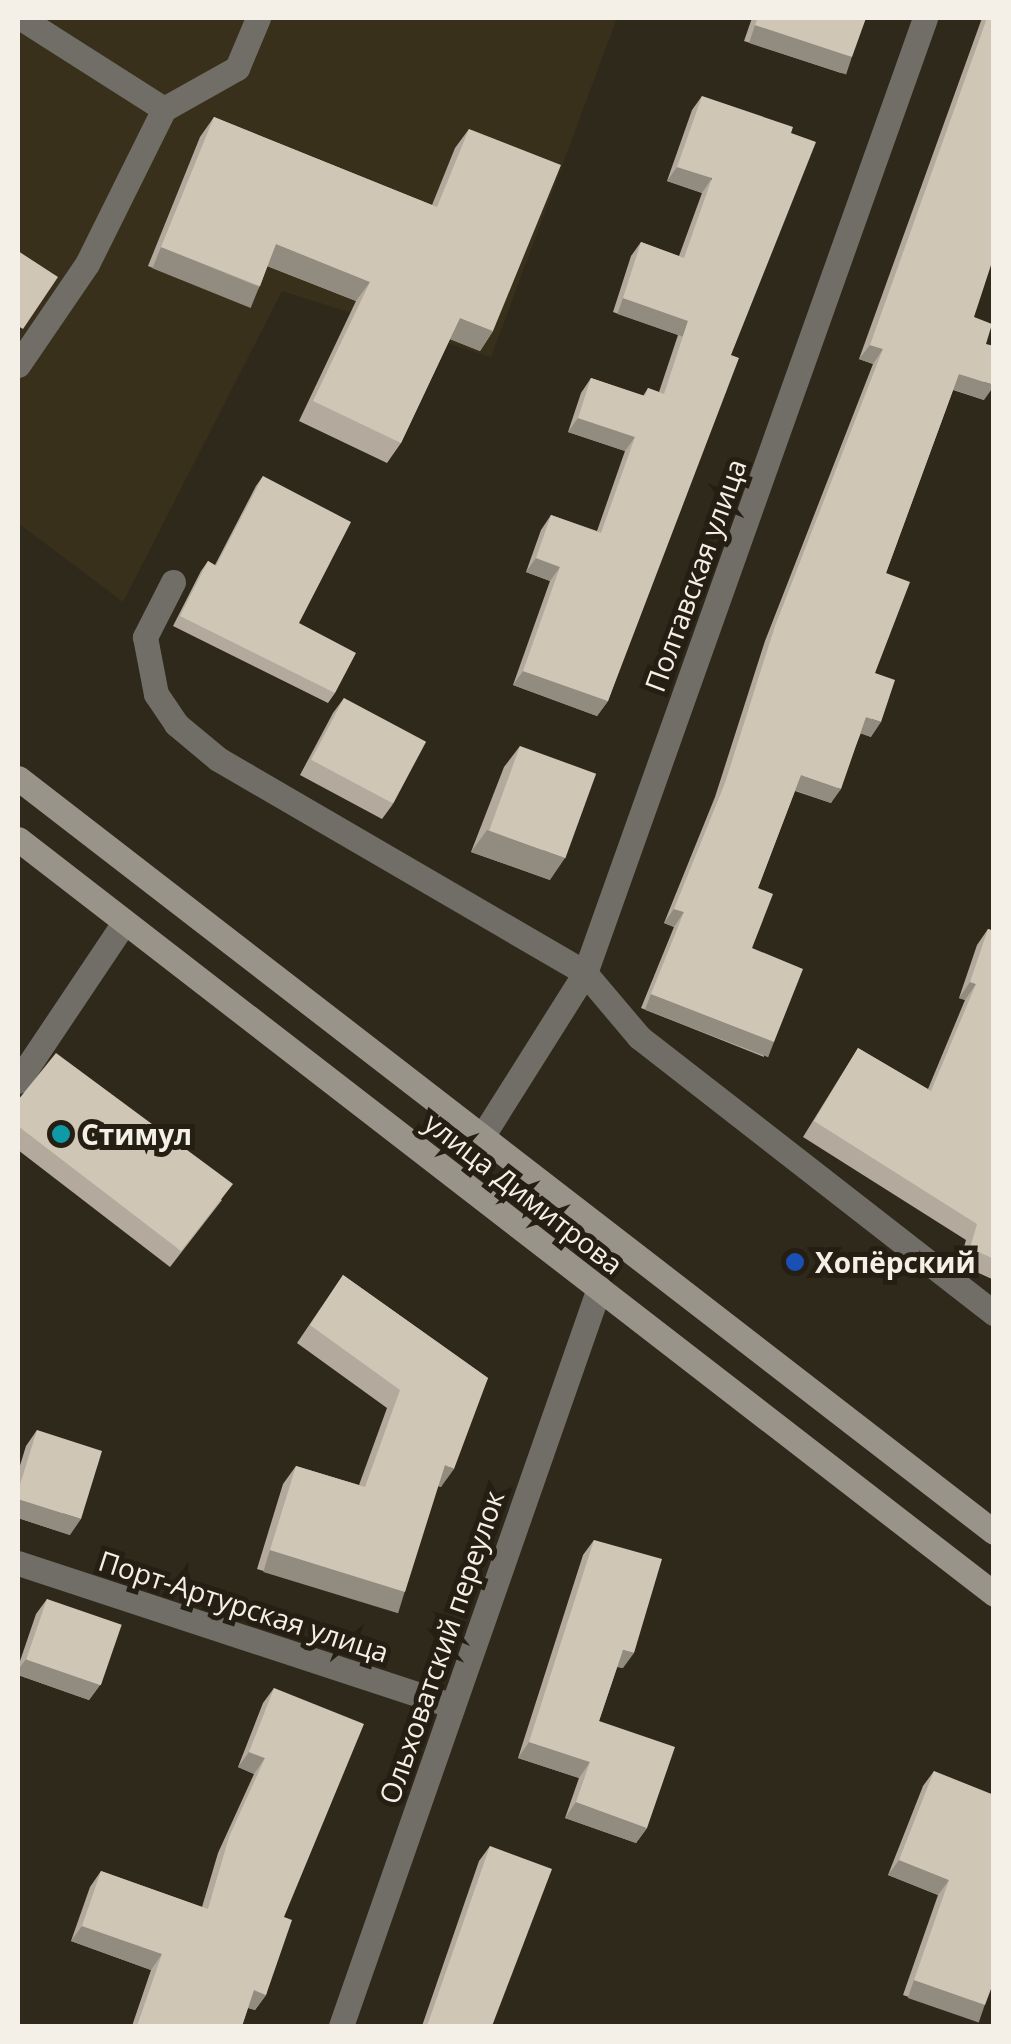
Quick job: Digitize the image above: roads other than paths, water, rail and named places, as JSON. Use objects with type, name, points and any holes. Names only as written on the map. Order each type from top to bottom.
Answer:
[{"type":"main road","name":"улица Димитрова","points":[[18,778],[994,1532]]},
{"type":"main road","name":"улица Димитрова","points":[[18,839],[994,1594]]},
{"type":"street","points":[[21,18],[164,108]]},
{"type":"street","points":[[18,365],[87,264],[164,108],[237,68],[258,18]]},
{"type":"street","name":"Полтавская улица","points":[[483,1135],[585,972],[925,18]]},
{"type":"street","points":[[173,582],[146,637],[156,694],[176,724],[218,759],[585,972],[639,1037],[994,1313]]},
{"type":"street","points":[[18,1081],[123,924]]},
{"type":"street","name":"Ольховатский переулок","points":[[342,2026],[599,1288]]},
{"type":"street","name":"Порт-Артурская улица","points":[[18,1564],[452,1706]]},
{"type":"place","name":"Стимул","points":[[61,1134]]},
{"type":"place","name":"Хопёрский","points":[[795,1262]]}]
